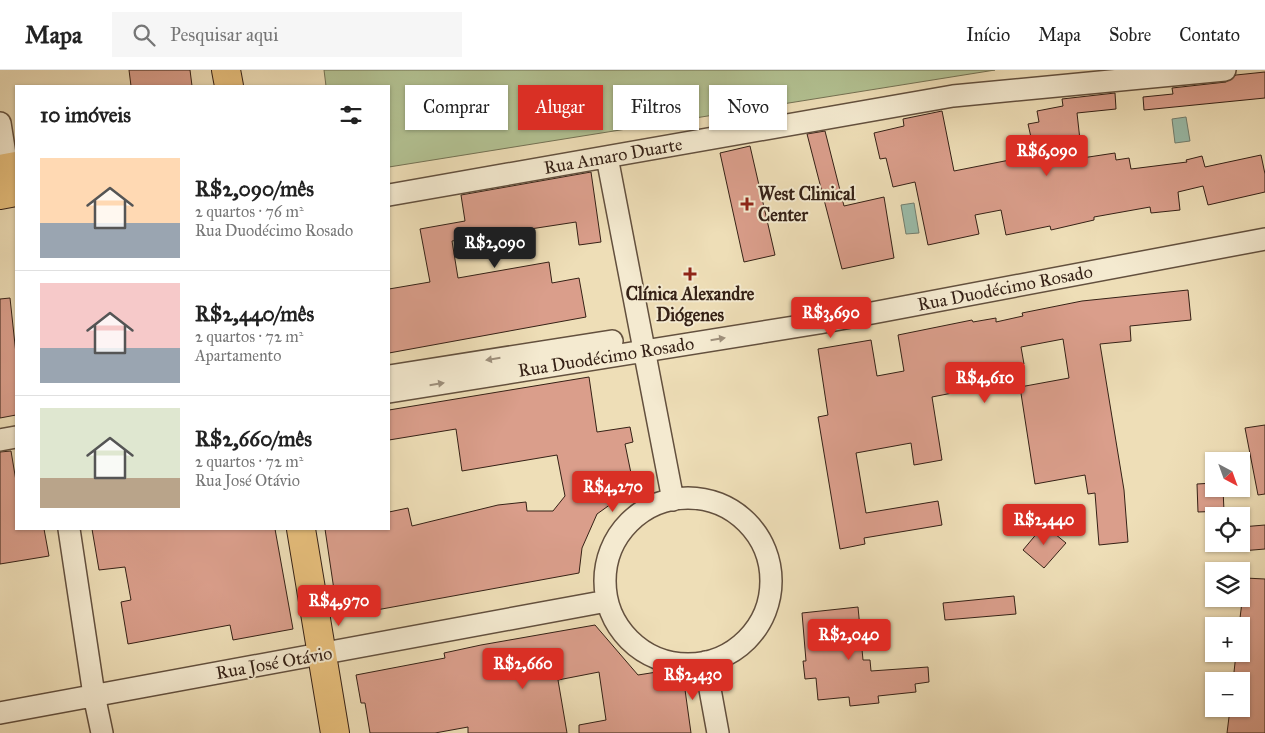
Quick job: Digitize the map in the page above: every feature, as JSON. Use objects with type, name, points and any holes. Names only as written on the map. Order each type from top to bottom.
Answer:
[{"type":"main road","points":[[226,70],[229,85]]},
{"type":"main road","points":[[301,530],[335,733]]},
{"type":"street","name":"Rua Amaro Duarte","points":[[390,195],[953,96],[1225,70]]},
{"type":"street","points":[[0,123],[10,184]]},
{"type":"street","points":[[607,157],[673,500]]},
{"type":"street","name":"Rua Duodécimo Rosado","points":[[390,392],[1265,227]]},
{"type":"street","name":"Rua Duodécimo Rosado","points":[[390,376],[643,343],[819,323],[1265,239]]},
{"type":"street","points":[[0,440],[15,437]]},
{"type":"street","points":[[0,454],[15,452]]},
{"type":"street","points":[[673,500],[708,500],[739,515],[756,534],[768,556],[771,591],[760,623],[737,648],[722,657],[705,662],[677,664],[663,661],[638,648],[619,627],[608,601],[605,574],[612,548],[618,536],[642,512],[660,503],[673,500]]},
{"type":"street","points":[[69,530],[94,695],[102,733]]},
{"type":"street","name":"Rua José Otávio","points":[[0,713],[608,601]]},
{"type":"street","points":[[705,662],[718,733]]},
{"type":"shaded area","points":[[324,70],[995,70],[787,103],[787,85],[709,85],[709,116],[699,117],[699,85],[613,85],[613,130],[620,130],[390,167],[390,85],[326,85]]},
{"type":"shaded area","points":[[1186,117],[1190,141],[1175,143],[1172,119]]},
{"type":"shaded area","points":[[914,203],[919,233],[906,234],[901,205]]},
{"type":"building","points":[[129,70],[190,70],[192,85],[131,85]]},
{"type":"building","points":[[1265,72],[1265,98],[1144,110],[1143,97],[1173,94],[1172,88],[1226,82],[1236,75]]},
{"type":"building","points":[[1115,93],[1116,109],[1077,113],[1082,158],[1115,153],[1116,160],[1129,158],[1131,169],[1187,162],[1186,160],[1202,156],[1205,167],[1261,155],[1265,174],[1265,192],[1208,205],[1203,186],[1178,192],[1180,210],[1151,213],[1150,207],[1094,217],[1094,220],[1051,230],[1050,226],[1006,235],[1001,210],[975,215],[979,234],[928,245],[915,182],[893,187],[886,158],[880,159],[874,133],[904,126],[903,119],[942,111],[954,171],[1035,155],[1028,124],[1039,122],[1037,111],[1063,106],[1062,99]]},
{"type":"building","points":[[825,131],[844,206],[884,197],[894,258],[842,269],[807,134]]},
{"type":"building","name":"West Clinical Center","points":[[750,146],[775,255],[744,262],[720,153]]},
{"type":"building","points":[[591,172],[601,242],[579,245],[576,222],[452,241],[458,278],[549,262],[552,283],[579,278],[586,317],[390,353],[390,289],[430,282],[420,229],[465,221],[461,195]]},
{"type":"building","points":[[1188,290],[1191,320],[1130,326],[1131,341],[1100,344],[1124,490],[1128,542],[1099,545],[1095,493],[1088,494],[1085,475],[1035,484],[1020,387],[1069,378],[1063,339],[1021,347],[1024,364],[987,371],[988,379],[981,380],[983,387],[932,397],[942,460],[914,465],[911,443],[856,453],[866,513],[938,501],[942,525],[864,538],[865,544],[840,549],[818,417],[828,415],[818,349],[871,340],[877,376],[904,371],[898,335],[972,320],[973,322],[996,318],[996,322],[1023,316],[1022,313],[1082,301]]},
{"type":"building","points":[[10,298],[15,345],[15,415],[0,418],[0,299]]},
{"type":"building","points":[[589,377],[597,432],[630,427],[633,442],[625,444],[633,483],[603,489],[611,504],[597,514],[582,548],[579,573],[338,617],[325,530],[390,530],[390,512],[408,508],[412,526],[498,505],[526,502],[527,511],[553,511],[565,496],[557,455],[462,471],[456,429],[390,440],[390,410]]},
{"type":"building","points":[[1265,425],[1265,494],[1258,495],[1245,428]]},
{"type":"building","points":[[11,451],[15,475],[15,530],[44,530],[49,556],[0,564],[0,452]]},
{"type":"building","points":[[1197,484],[1205,484],[1205,498],[1223,498],[1224,507],[1205,507],[1205,512],[1198,512]]},
{"type":"building","points":[[1044,525],[1066,543],[1044,568],[1023,550]]},
{"type":"building","points":[[1265,525],[1265,549],[1250,550],[1250,526]]},
{"type":"building","points":[[92,530],[275,530],[293,629],[233,640],[230,625],[128,644],[121,602],[131,600],[125,567],[99,570]]},
{"type":"building","points":[[1250,578],[1265,579],[1265,733],[1227,733],[1229,717],[1250,717],[1250,672],[1234,672],[1235,662],[1250,662],[1250,617],[1240,617],[1241,607],[1250,607]]},
{"type":"building","points":[[1014,596],[1016,614],[945,620],[943,603]]},
{"type":"building","points":[[858,607],[863,660],[870,660],[871,671],[928,667],[929,682],[915,684],[916,692],[878,696],[879,703],[850,706],[849,697],[818,700],[816,678],[805,679],[803,661],[806,661],[802,613]]},
{"type":"building","points":[[595,625],[638,675],[682,668],[691,733],[579,733],[579,725],[606,720],[599,672],[558,680],[567,733],[468,733],[468,727],[435,733],[370,733],[365,703],[361,703],[356,675],[445,658],[444,653],[481,645]]},
{"type":"place","name":"West Clinical Center","points":[[747,204]]},
{"type":"place","name":"Clínica Alexandre Diógenes","points":[[690,274]]}]
